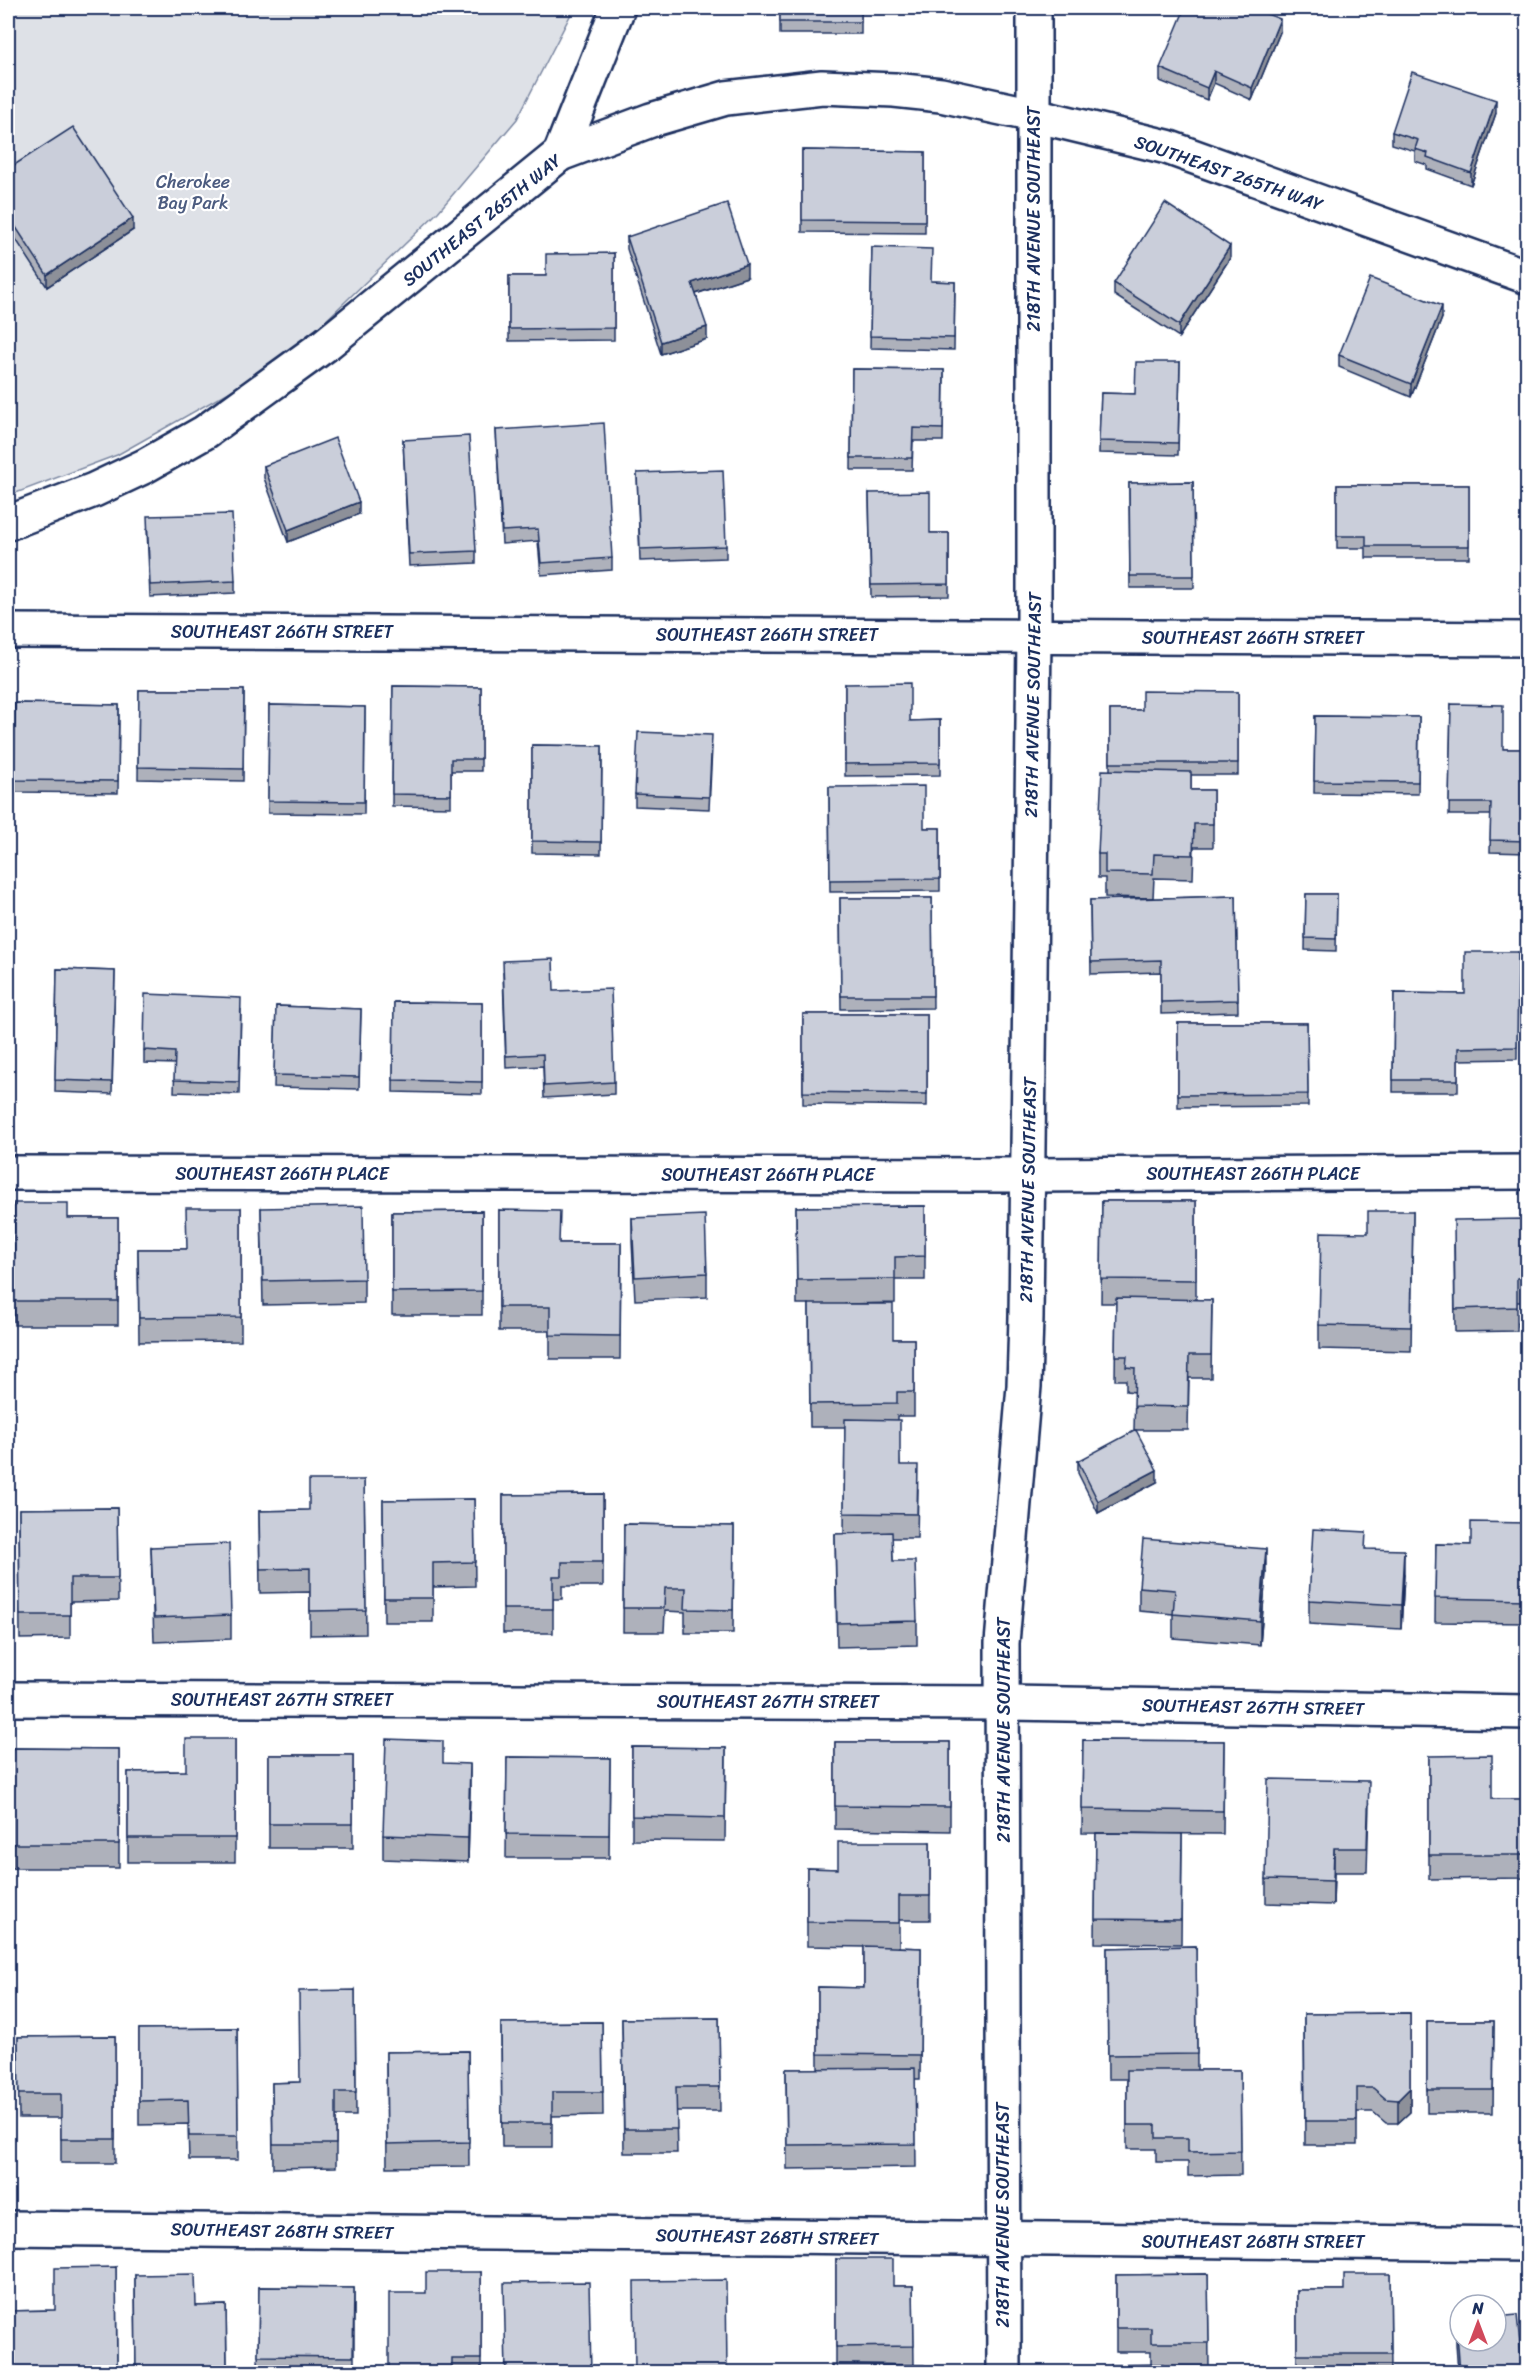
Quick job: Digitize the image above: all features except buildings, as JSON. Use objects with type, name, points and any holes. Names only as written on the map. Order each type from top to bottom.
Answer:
[{"type":"street","points":[[560,154],[618,8]]},
{"type":"street","name":"218TH AVENUE SOUTHEAST","points":[[1004,2373],[1004,1703],[1002,1643],[1024,1386],[1034,636],[1034,8]]},
{"type":"street","name":"SOUTHEAST 265TH WAY","points":[[8,523],[94,490],[145,466],[205,432],[325,345],[560,154],[651,120],[726,98],[822,87],[894,90],[942,96],[1034,115],[1167,147],[1527,276]]},
{"type":"street","name":"SOUTHEAST 266TH STREET","points":[[8,631],[1527,639]]},
{"type":"street","name":"SOUTHEAST 266TH PLACE","points":[[8,1173],[1028,1175],[1527,1172]]},
{"type":"street","name":"SOUTHEAST 267TH STREET","points":[[8,1699],[1004,1703],[1527,1712]]},
{"type":"street","name":"SOUTHEAST 268TH STREET","points":[[8,2228],[1527,2244]]},
{"type":"green space","name":"Cherokee Bay Park","points":[[8,8],[574,8],[517,119],[438,212],[284,361],[117,455],[8,496]]}]
